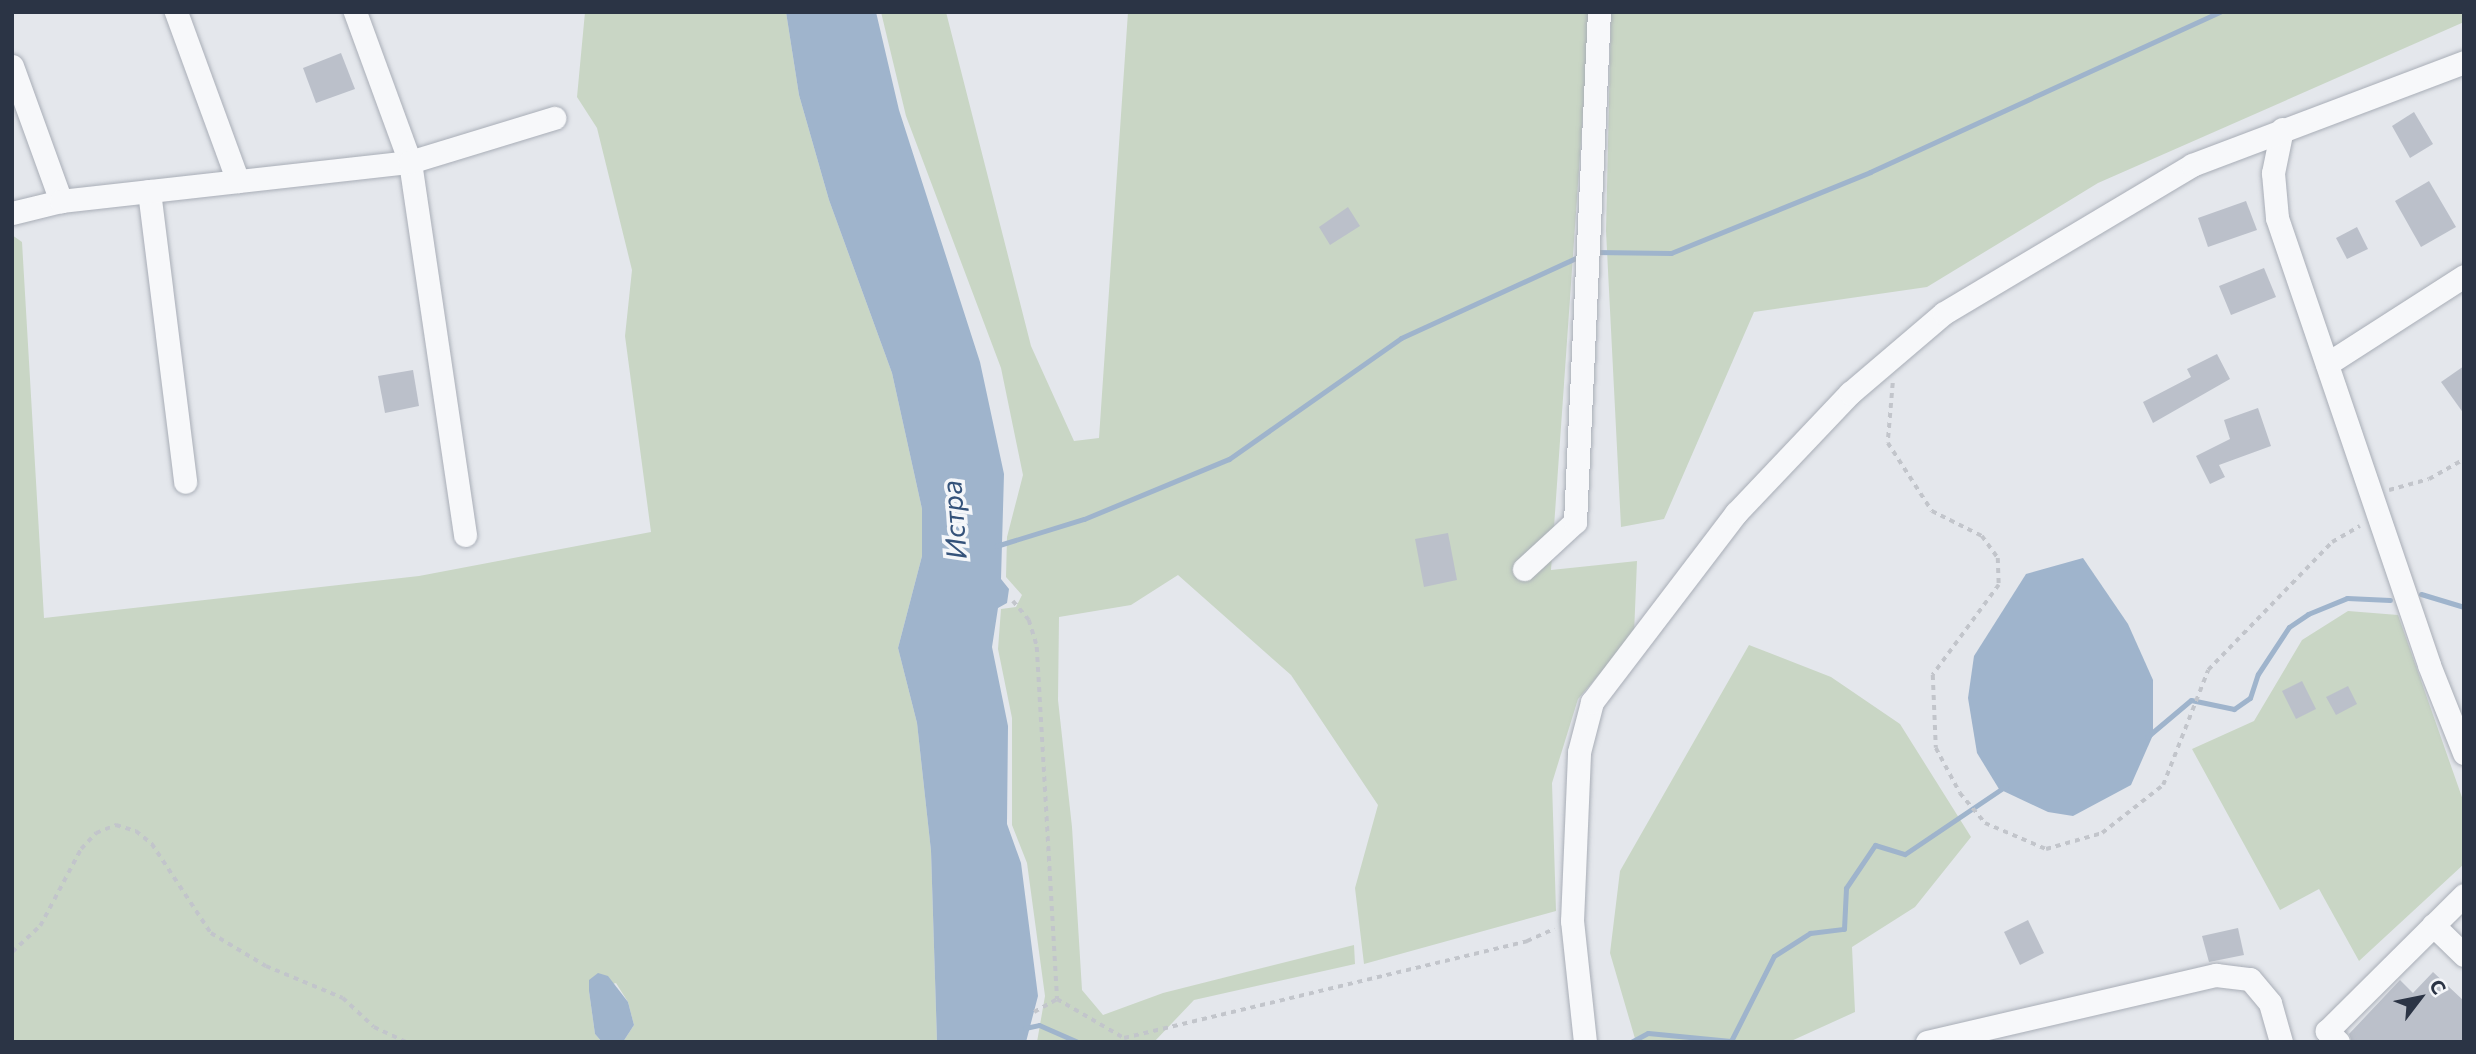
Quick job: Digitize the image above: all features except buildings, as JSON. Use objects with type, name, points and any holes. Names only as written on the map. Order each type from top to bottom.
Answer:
[{"type":"street","points":[[176,12],[238,181]]},
{"type":"street","points":[[355,12],[410,162],[465,536]]},
{"type":"street","points":[[1524,569],[1575,522],[1599,12]]},
{"type":"street","points":[[1585,1042],[1572,921],[1579,752],[1591,702],[1736,513],[1850,393],[1944,313],[2192,164],[2464,62]]},
{"type":"street","points":[[12,65],[61,201]]},
{"type":"street","points":[[12,213],[61,201],[410,162],[554,118]]},
{"type":"street","points":[[2282,129],[2273,173],[2277,218],[2377,504],[2429,665],[2464,753]]},
{"type":"street","points":[[149,191],[185,482]]},
{"type":"street","points":[[2327,364],[2464,276]]},
{"type":"street","points":[[2338,1042],[2327,1031],[2464,894]]},
{"type":"street","points":[[2433,925],[2464,955]]},
{"type":"street","points":[[1927,1042],[2216,975],[2250,979],[2270,1003],[2281,1042]]},
{"type":"path","points":[[1892,357],[1894,400],[1888,443],[1932,511],[1982,536],[1998,558],[1999,585],[1933,675],[1936,748],[1960,793],[1985,823],[2046,849],[2102,833],[2163,785],[2208,670],[2332,542],[2377,504],[2464,459]]},
{"type":"path","points":[[1013,601],[1029,620],[1037,647],[1057,999]]},
{"type":"path","points":[[12,952],[40,926],[80,849],[96,833],[116,825],[136,831],[152,844],[197,917],[219,939],[266,966],[343,998],[374,1027],[406,1042]]},
{"type":"path","points":[[1057,999],[1124,1038],[1527,941],[1572,921]]},
{"type":"path","points":[[1034,1012],[1057,999]]},
{"type":"green space","points":[[585,12],[786,12],[799,95],[829,200],[892,373],[922,509],[922,556],[898,648],[917,723],[931,851],[937,1042],[623,1042],[634,1025],[628,1002],[616,983],[589,991],[595,1034],[602,1042],[12,1042],[12,235],[22,242],[44,618],[419,576],[651,532],[625,336],[632,270],[597,128],[577,97]]},
{"type":"green space","points":[[881,12],[946,12],[1031,346],[1074,441],[1099,438],[1128,12],[1590,12],[1551,570],[1637,561],[1634,634],[1578,699],[1552,783],[1556,911],[1364,964],[1355,888],[1378,805],[1291,675],[1178,575],[1131,605],[1059,617],[1058,700],[1072,827],[1082,990],[1103,1015],[1163,993],[1354,945],[1355,964],[1194,1000],[1154,1042],[1037,1042],[1045,996],[1027,863],[1012,825],[1012,718],[998,649],[1001,609],[1016,607],[1022,595],[1006,577],[1007,537],[1023,475],[1001,368],[906,116]]},
{"type":"green space","points":[[1611,12],[2464,12],[2464,22],[2098,183],[1927,287],[1754,312],[1664,519],[1621,527],[1606,231]]},
{"type":"green space","points":[[2348,611],[2398,615],[2464,803],[2464,864],[2359,961],[2319,889],[2280,910],[2192,749],[2254,721],[2302,640]]},
{"type":"green space","points":[[1749,645],[1831,677],[1900,724],[1971,837],[1915,907],[1852,947],[1855,1012],[1789,1042],[1636,1042],[1610,953],[1620,871]]},
{"type":"water","name":"Истра","points":[[786,12],[876,12],[899,110],[980,362],[1004,474],[1001,579],[1009,589],[1007,603],[998,608],[992,647],[1008,726],[1007,824],[1021,863],[1038,996],[1026,1042],[937,1042],[931,851],[917,723],[898,648],[922,556],[922,509],[892,373],[829,200],[799,95]]},
{"type":"water","points":[[2083,558],[2128,624],[2153,680],[2153,735],[2131,785],[2073,816],[2048,812],[1999,789],[1977,753],[1968,698],[1974,656],[2026,574]]},
{"type":"water","points":[[598,973],[608,976],[628,1002],[634,1025],[623,1042],[602,1042],[595,1034],[589,980]]},
{"type":"waterway","points":[[1595,252],[1671,253],[1870,172],[2220,12]]},
{"type":"waterway","points":[[996,546],[1084,519],[1229,459],[1401,338],[1582,255]]},
{"type":"waterway","points":[[2421,594],[2464,607]]},
{"type":"waterway","points":[[2147,737],[2191,700],[2234,709],[2250,698],[2258,674],[2289,627],[2308,614],[2347,598],[2390,600]]},
{"type":"waterway","points":[[1631,1042],[1648,1033],[1731,1041],[1774,956],[1810,933],[1844,929],[1846,888],[1875,845],[1905,854],[2006,786]]},
{"type":"waterway","points":[[1025,1028],[1039,1025],[1078,1042]]}]
